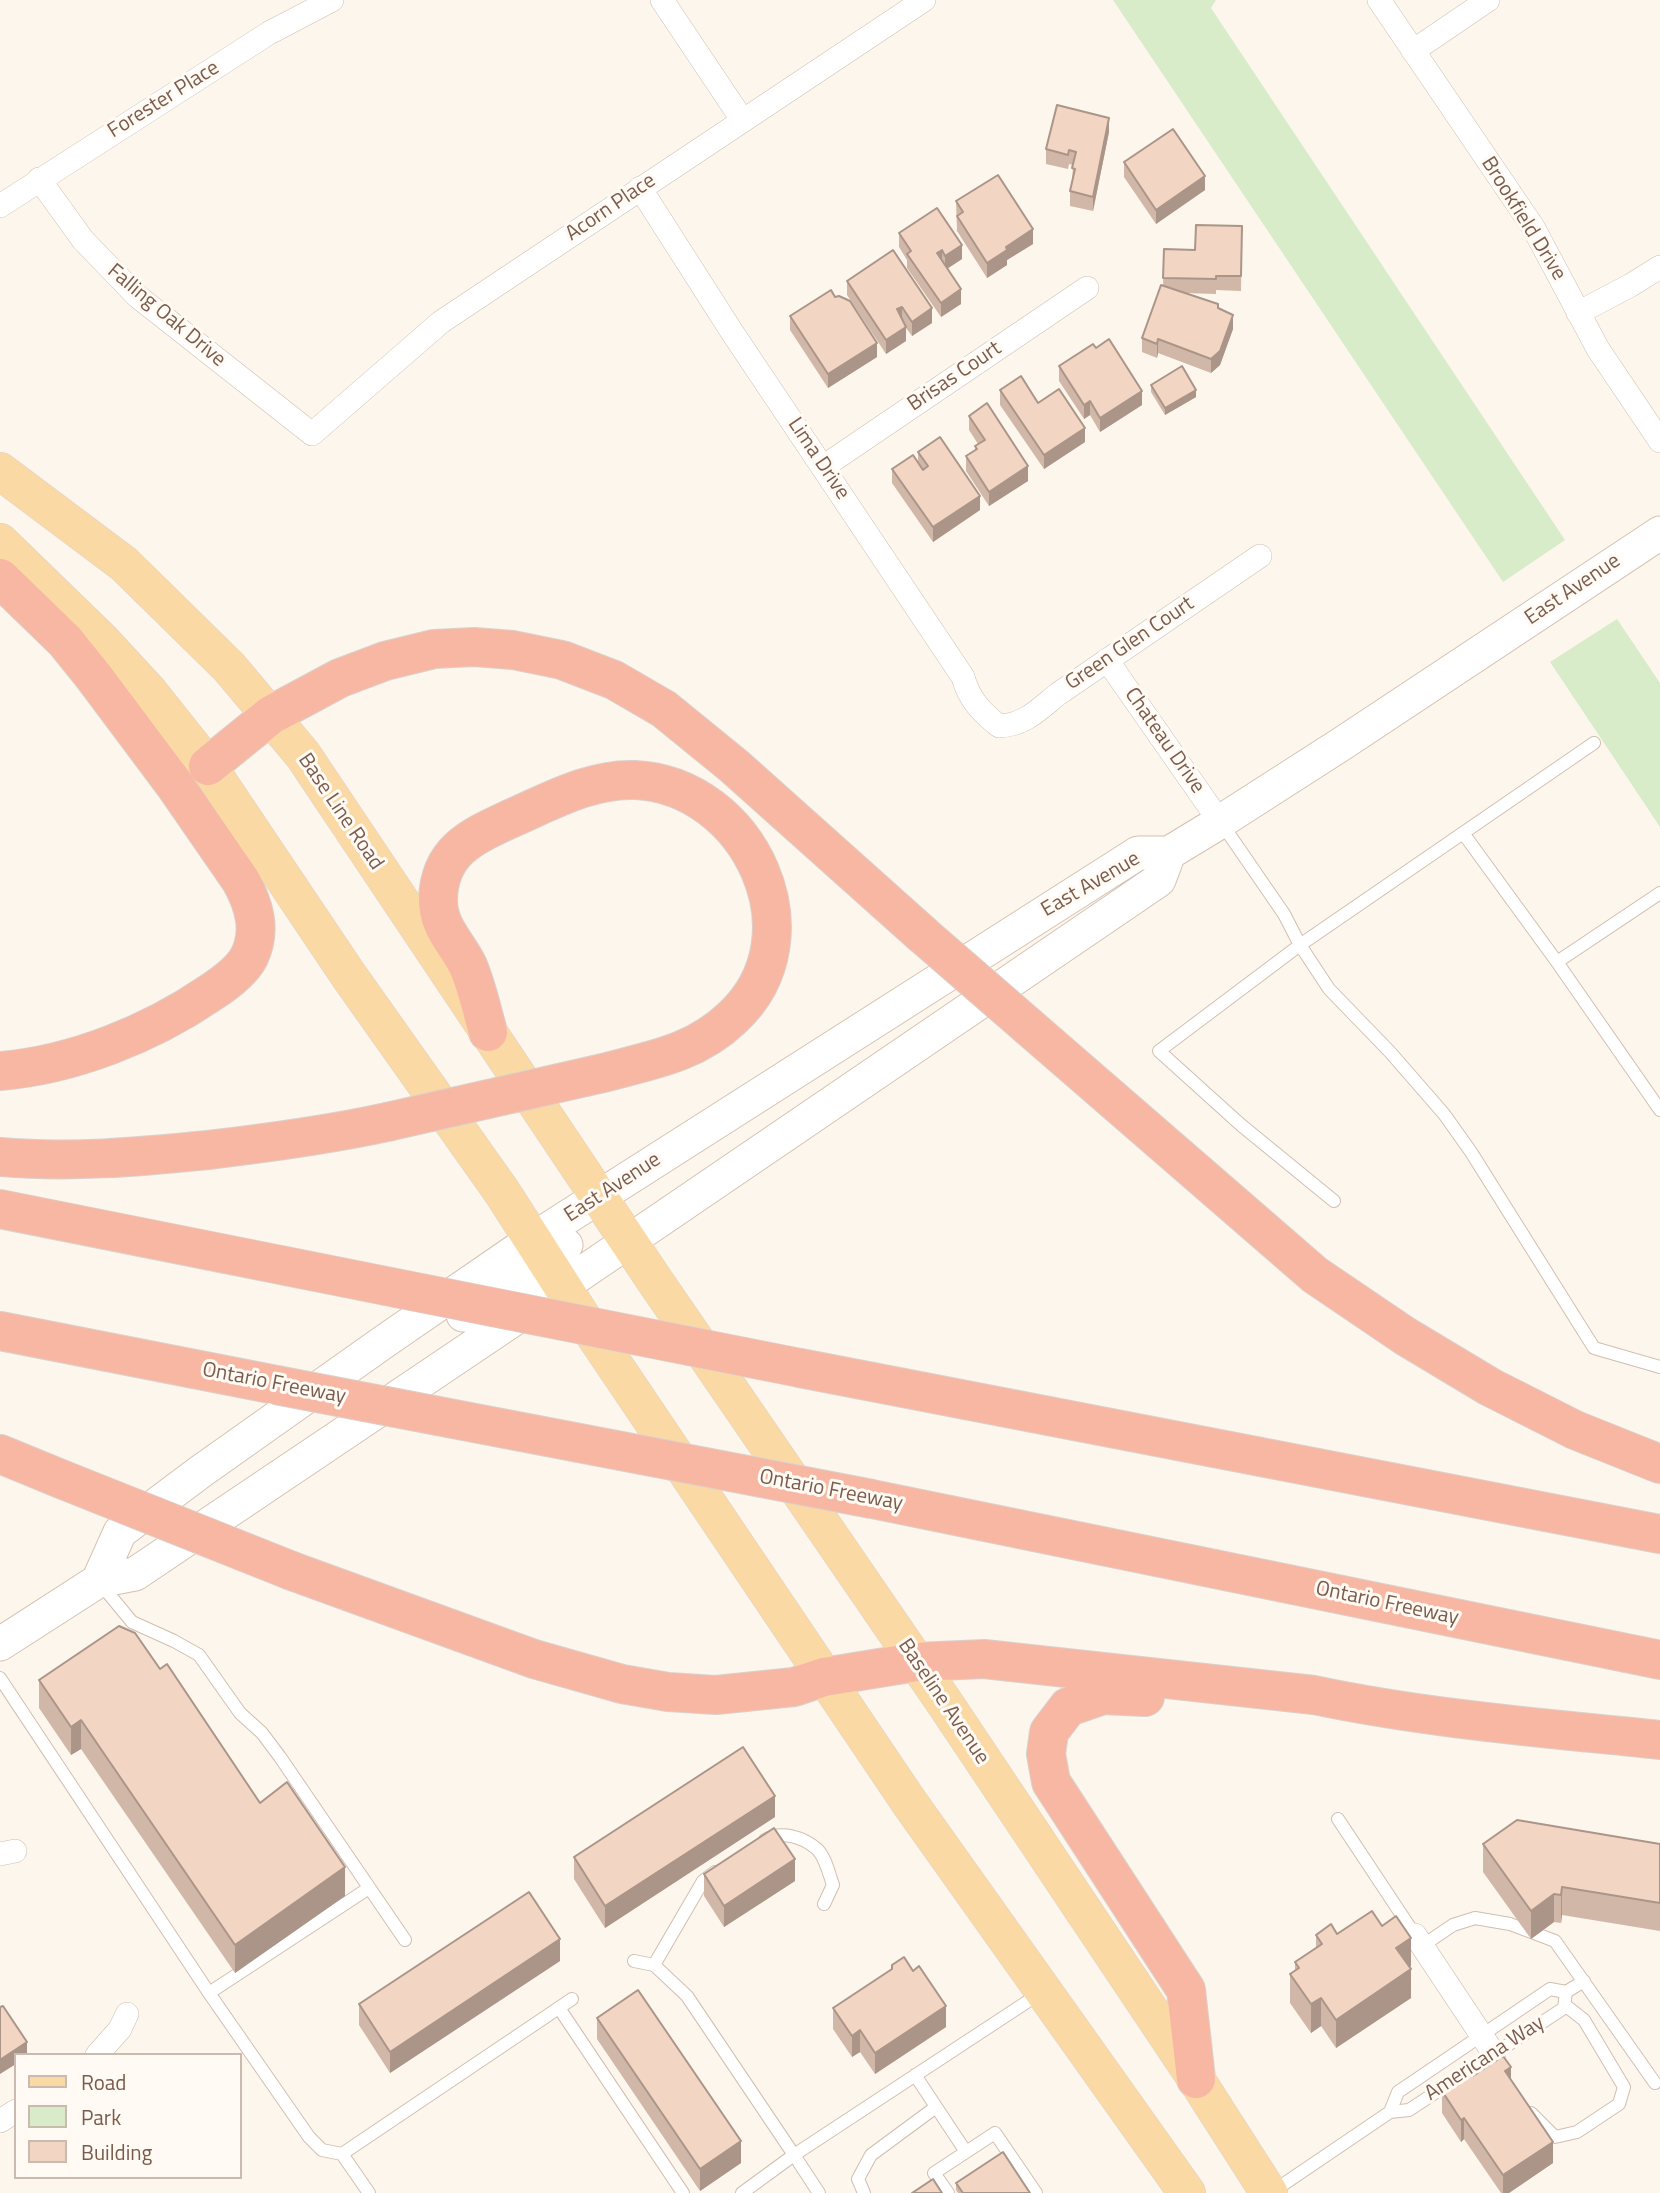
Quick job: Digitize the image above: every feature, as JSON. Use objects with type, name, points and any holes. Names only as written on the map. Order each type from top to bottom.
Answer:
[{"type":"highway","points":[[0,578],[65,641],[174,784],[241,881],[250,897],[257,922],[254,946],[248,960],[227,981],[191,1006],[151,1027],[92,1051],[0,1071]]},
{"type":"highway","points":[[208,766],[271,715],[340,678],[385,661],[434,649],[474,647],[513,650],[562,660],[614,680],[664,709],[734,766],[923,935],[1315,1275],[1405,1336],[1490,1387],[1575,1430],[1660,1464]]},
{"type":"highway","points":[[0,1157],[39,1161],[135,1158],[246,1146],[387,1122],[603,1073],[682,1052],[712,1036],[735,1016],[763,974],[770,950],[770,902],[760,868],[737,831],[706,803],[682,791],[654,782],[632,780],[591,786],[560,797],[478,834],[457,849],[445,868],[438,909],[444,929],[467,966],[488,1032]]},
{"type":"highway","points":[[0,1209],[396,1289],[1660,1534]]},
{"type":"highway","name":"Ontario Freeway","points":[[0,1331],[872,1499],[1660,1660]]},
{"type":"highway","points":[[0,1454],[292,1571],[534,1660],[622,1684],[668,1692],[716,1695],[794,1687],[824,1677],[916,1662],[984,1659],[1314,1695],[1354,1704],[1660,1740]]},
{"type":"highway","points":[[1196,2079],[1186,1990],[1051,1782],[1046,1754],[1049,1732],[1068,1707],[1103,1695],[1191,1700],[1313,1714],[1354,1704]]},
{"type":"main road","name":"Base Line Road","points":[[0,471],[124,564],[193,630],[271,715],[303,755],[613,1217]]},
{"type":"main road","name":"East Avenue","points":[[98,1581],[120,1532],[200,1472],[547,1261],[1138,853],[1169,853],[1220,822],[1660,533]]},
{"type":"main road","points":[[0,542],[150,693],[208,766],[547,1261],[824,1677],[1042,1992],[1187,2193]]},
{"type":"main road","name":"East Avenue","points":[[0,1644],[98,1581],[135,1574],[239,1503],[547,1261],[613,1217],[1159,880],[1169,853]]},
{"type":"main road","name":"Baseline Avenue","points":[[613,1217],[916,1662],[1270,2193]]},
{"type":"street","name":"Forester Place","points":[[0,206],[270,33],[332,0]]},
{"type":"street","points":[[662,0],[743,121]]},
{"type":"street","name":"Acorn Place","points":[[312,434],[442,322],[924,0]]},
{"type":"street","name":"Brookfield Drive","points":[[1379,0],[1532,228],[1598,349],[1660,442]]},
{"type":"street","points":[[1413,51],[1488,0]]},
{"type":"street","name":"Falling Oak Drive","points":[[39,179],[83,240],[137,296],[312,434]]},
{"type":"street","name":"Lima Drive","points":[[640,188],[732,332],[963,677],[966,690],[974,704],[999,726]]},
{"type":"street","points":[[1578,313],[1660,267]]},
{"type":"street","name":"Brisas Court","points":[[823,467],[1087,288]]},
{"type":"street","name":"Green Glen Court","points":[[999,726],[1015,726],[1260,556]]},
{"type":"street","name":"Chateau Drive","points":[[1107,660],[1220,822]]},
{"type":"street","points":[[1418,1940],[1492,2051]]},
{"type":"street","points":[[99,2053],[120,2029],[127,2014]]},
{"type":"lane","points":[[1334,1201],[1241,1125],[1159,1051],[1300,945],[1594,743]]},
{"type":"lane","points":[[1220,822],[1284,914],[1300,945],[1329,989],[1390,1052],[1444,1114],[1471,1152],[1594,1348],[1660,1367]]},
{"type":"lane","points":[[1463,833],[1660,1110]]},
{"type":"lane","points":[[1557,962],[1660,893]]},
{"type":"lane","points":[[98,1581],[132,1622],[199,1656],[240,1713],[262,1733],[281,1757],[405,1940]]},
{"type":"lane","points":[[0,1678],[209,1993],[309,2137],[322,2150],[342,2154],[369,2193]]},
{"type":"lane","points":[[1338,1819],[1418,1940],[1475,1918],[1510,1924],[1555,1941],[1656,2083]]},
{"type":"lane","points":[[751,1848],[772,1836],[790,1835],[817,1850],[827,1865],[833,1885],[824,1905]]},
{"type":"lane","points":[[654,1965],[703,1881],[722,1867]]},
{"type":"lane","points":[[209,1993],[369,1888]]},
{"type":"lane","points":[[634,1961],[654,1965],[687,1996],[819,2193]]},
{"type":"lane","name":"Americana Way","points":[[1390,2112],[1398,2092],[1492,2051],[1550,1989],[1566,1992],[1584,1981]]},
{"type":"lane","points":[[742,2193],[794,2155],[1042,1992]]},
{"type":"lane","name":"Americana Way","points":[[1270,2193],[1390,2112],[1409,2110],[1492,2051],[1564,2008],[1566,1992]]},
{"type":"lane","points":[[342,2154],[572,1999]]},
{"type":"lane","points":[[1527,2107],[1555,2137],[1577,2132],[1619,2104],[1624,2087],[1584,2020],[1564,2006]]},
{"type":"lane","points":[[559,2008],[683,2193]]},
{"type":"lane","points":[[915,2075],[966,2152]]},
{"type":"lane","points":[[864,2193],[858,2179],[871,2155],[936,2107]]},
{"type":"lane","points":[[948,2193],[934,2173],[995,2133],[1037,2193]]},
{"type":"green space","points":[[1113,0],[1216,0],[1211,8],[1565,540],[1503,582]]},
{"type":"green space","points":[[1617,619],[1660,683],[1660,827],[1550,662]]},
{"type":"building","points":[[1057,105],[1109,118],[1093,197],[1070,191],[1076,152],[1069,150],[1068,155],[1046,149]]},
{"type":"building","points":[[1173,129],[1205,176],[1156,210],[1124,162]]},
{"type":"building","points":[[998,175],[1033,229],[987,263],[957,216],[963,212],[956,201]]},
{"type":"building","points":[[937,208],[962,245],[945,256],[942,250],[937,253],[961,289],[941,303],[907,254],[911,251],[899,233]]},
{"type":"building","points":[[1196,225],[1242,226],[1241,276],[1216,276],[1216,279],[1163,278],[1164,249],[1195,250]]},
{"type":"building","points":[[893,250],[932,308],[912,322],[902,307],[897,309],[906,327],[886,340],[847,281]]},
{"type":"building","points":[[1161,285],[1218,304],[1218,308],[1233,315],[1220,351],[1211,359],[1158,339],[1157,344],[1142,338]]},
{"type":"building","points":[[831,290],[835,297],[850,301],[877,343],[828,374],[790,316]]},
{"type":"building","points":[[1109,339],[1142,391],[1100,418],[1090,401],[1084,405],[1059,366],[1093,344],[1096,348]]},
{"type":"building","points":[[1182,366],[1196,390],[1165,408],[1151,385]]},
{"type":"building","points":[[1021,376],[1038,403],[1059,389],[1085,428],[1044,455],[1000,390]]},
{"type":"building","points":[[987,403],[1028,466],[989,492],[966,456],[985,440],[969,416]]},
{"type":"building","points":[[940,437],[980,496],[933,527],[892,469],[913,455],[923,470],[928,466],[918,452]]},
{"type":"building","points":[[119,1626],[135,1633],[160,1669],[167,1664],[260,1803],[287,1782],[345,1867],[235,1945],[81,1720],[71,1727],[39,1680]]},
{"type":"building","points":[[743,1747],[775,1796],[605,1906],[574,1857]]},
{"type":"building","points":[[1517,1820],[1660,1844],[1660,1903],[1562,1887],[1561,1895],[1554,1894],[1531,1911],[1483,1844]]},
{"type":"building","points":[[774,1828],[795,1859],[724,1906],[704,1874]]},
{"type":"building","points":[[529,1892],[560,1939],[390,2052],[359,2004]]},
{"type":"building","points":[[1372,1911],[1382,1926],[1396,1916],[1411,1938],[1396,1948],[1411,1969],[1336,2020],[1321,1998],[1311,2004],[1290,1974],[1299,1968],[1295,1962],[1322,1944],[1316,1935],[1331,1924],[1337,1934]]},
{"type":"building","points":[[904,1957],[913,1971],[919,1966],[946,2006],[875,2053],[860,2030],[852,2036],[833,2008],[892,1969],[892,1965]]},
{"type":"building","points":[[638,1990],[741,2141],[700,2169],[597,2018]]},
{"type":"building","points":[[3,2006],[27,2042],[0,2060],[0,2007]]},
{"type":"building","points":[[1503,2056],[1511,2067],[1505,2071],[1553,2142],[1503,2175],[1442,2091],[1470,2072],[1473,2076]]},
{"type":"building","points":[[1003,2152],[1030,2193],[963,2193],[956,2183]]},
{"type":"building","points":[[933,2179],[942,2193],[912,2193]]}]
